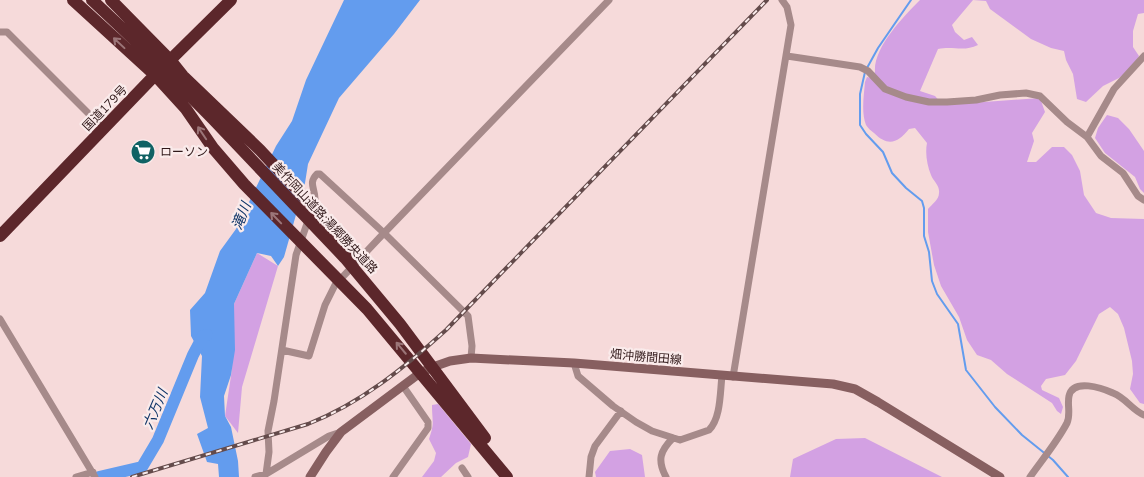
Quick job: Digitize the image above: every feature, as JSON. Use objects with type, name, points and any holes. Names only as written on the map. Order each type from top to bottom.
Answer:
[{"type":"highway","points":[[73,0],[155,75],[186,109],[213,148],[244,184],[436,381],[512,477]]},
{"type":"highway","name":"美作岡山道路;湯郷勝央道路","points":[[92,0],[178,84],[257,156]]},
{"type":"highway","points":[[111,0],[171,61],[257,156],[316,210],[351,252],[376,284],[386,306],[436,381],[508,477]]},
{"type":"highway","name":"国道179号","points":[[0,236],[155,75],[231,0]]},
{"type":"main road","name":"畑沖勝間田線","points":[[313,476],[326,452],[341,432],[430,368],[450,361],[471,358],[574,363],[833,384],[854,389],[878,402],[1000,477]]},
{"type":"street","points":[[282,350],[310,356],[325,305],[335,285],[609,0]]},
{"type":"street","points":[[733,377],[792,25],[787,7],[782,0]]},
{"type":"street","points":[[0,32],[7,32],[104,129]]},
{"type":"street","points":[[787,56],[860,67],[868,71],[889,92],[930,102],[976,100],[1000,95],[1032,94],[1045,100],[1066,122],[1087,137],[1101,156],[1123,173],[1138,196],[1144,200]]},
{"type":"street","points":[[1087,137],[1114,89],[1144,56]]},
{"type":"street","points":[[266,474],[269,452],[268,431],[296,255],[304,238],[314,199],[312,180],[317,174],[320,174],[384,233],[468,316],[472,346],[471,358]]},
{"type":"street","points":[[314,199],[361,257]]},
{"type":"street","points":[[304,238],[343,277]]},
{"type":"street","points":[[0,319],[94,475],[76,477]]},
{"type":"street","points":[[574,363],[578,376],[636,422],[673,438],[684,439],[709,430],[712,427],[717,414],[722,376]]},
{"type":"street","points":[[393,477],[428,428],[428,422],[403,386]]},
{"type":"street","points":[[1030,477],[1065,425],[1069,413],[1069,396],[1076,388],[1092,386],[1116,394],[1144,415]]},
{"type":"street","points":[[589,477],[591,457],[595,446],[621,411]]},
{"type":"street","points":[[255,477],[266,474],[329,436],[341,432]]},
{"type":"street","points":[[666,477],[660,461],[664,447],[673,438]]},
{"type":"street","points":[[462,468],[468,477]]},
{"type":"shaded area","points":[[920,0],[973,0],[952,25],[955,32],[964,40],[972,37],[978,45],[963,49],[938,49],[920,91],[935,96],[943,105],[1040,98],[1045,112],[1032,133],[1034,141],[1027,162],[1036,162],[1052,147],[1064,147],[1072,155],[1080,171],[1084,195],[1096,213],[1111,218],[1144,219],[1144,404],[1140,403],[1130,389],[1133,374],[1132,361],[1124,328],[1118,314],[1110,307],[1099,314],[1076,361],[1065,375],[1046,379],[1041,386],[1042,390],[1059,398],[1063,407],[1061,414],[1052,403],[1007,374],[991,360],[977,355],[967,340],[959,317],[941,286],[934,265],[928,232],[928,209],[938,198],[939,190],[928,167],[927,143],[915,128],[909,129],[901,138],[888,142],[879,137],[866,125],[864,115],[863,104],[867,77],[871,78],[875,72],[879,53],[890,33]]},
{"type":"shaded area","points":[[973,0],[1144,0],[1144,13],[1138,14],[1133,31],[1133,47],[1139,56],[1133,67],[1119,78],[1103,86],[1086,102],[1077,99],[1073,74],[1064,51],[1051,48],[1031,39],[990,9],[986,1]]},
{"type":"shaded area","points":[[1107,115],[1118,118],[1129,129],[1144,151],[1144,193],[1140,189],[1135,177],[1105,153],[1095,138],[1098,128]]},
{"type":"shaded area","points":[[257,253],[278,266],[242,387],[238,433],[225,416],[232,369],[234,304]]},
{"type":"shaded area","points":[[438,404],[471,444],[468,457],[456,463],[441,477],[422,477],[434,461],[436,453],[429,439],[433,425],[432,405]]},
{"type":"shaded area","points":[[865,438],[942,477],[790,477],[793,459],[836,439]]},
{"type":"shaded area","points":[[630,449],[642,455],[645,477],[596,477],[595,472],[610,451]]},
{"type":"water","points":[[344,0],[420,0],[394,34],[339,98],[308,164],[305,183],[284,257],[278,266],[271,256],[257,253],[234,304],[235,350],[231,375],[224,396],[225,416],[231,427],[238,461],[239,477],[219,477],[218,464],[207,462],[197,434],[208,428],[200,397],[202,356],[191,336],[190,310],[205,293],[220,251],[236,229],[276,146],[292,121],[306,80]]},
{"type":"waterway","points":[[867,68],[878,48],[911,0]]},
{"type":"waterway","points":[[865,72],[860,94],[860,125],[883,152],[892,173],[922,201],[924,208],[924,236],[929,252],[932,281],[937,294],[958,324],[966,370],[995,407],[1022,435],[1053,460],[1068,477]]},
{"type":"waterway","name":"六万川","points":[[99,477],[142,467],[158,440],[193,355],[203,336],[207,335]]},
{"type":"railway","points":[[132,477],[308,424],[346,406],[398,371],[446,330],[767,0]]},
{"type":"place","name":"ローソン","points":[[143,152]]},
{"type":"water label","name":"滝川","points":[[241,216]]}]
